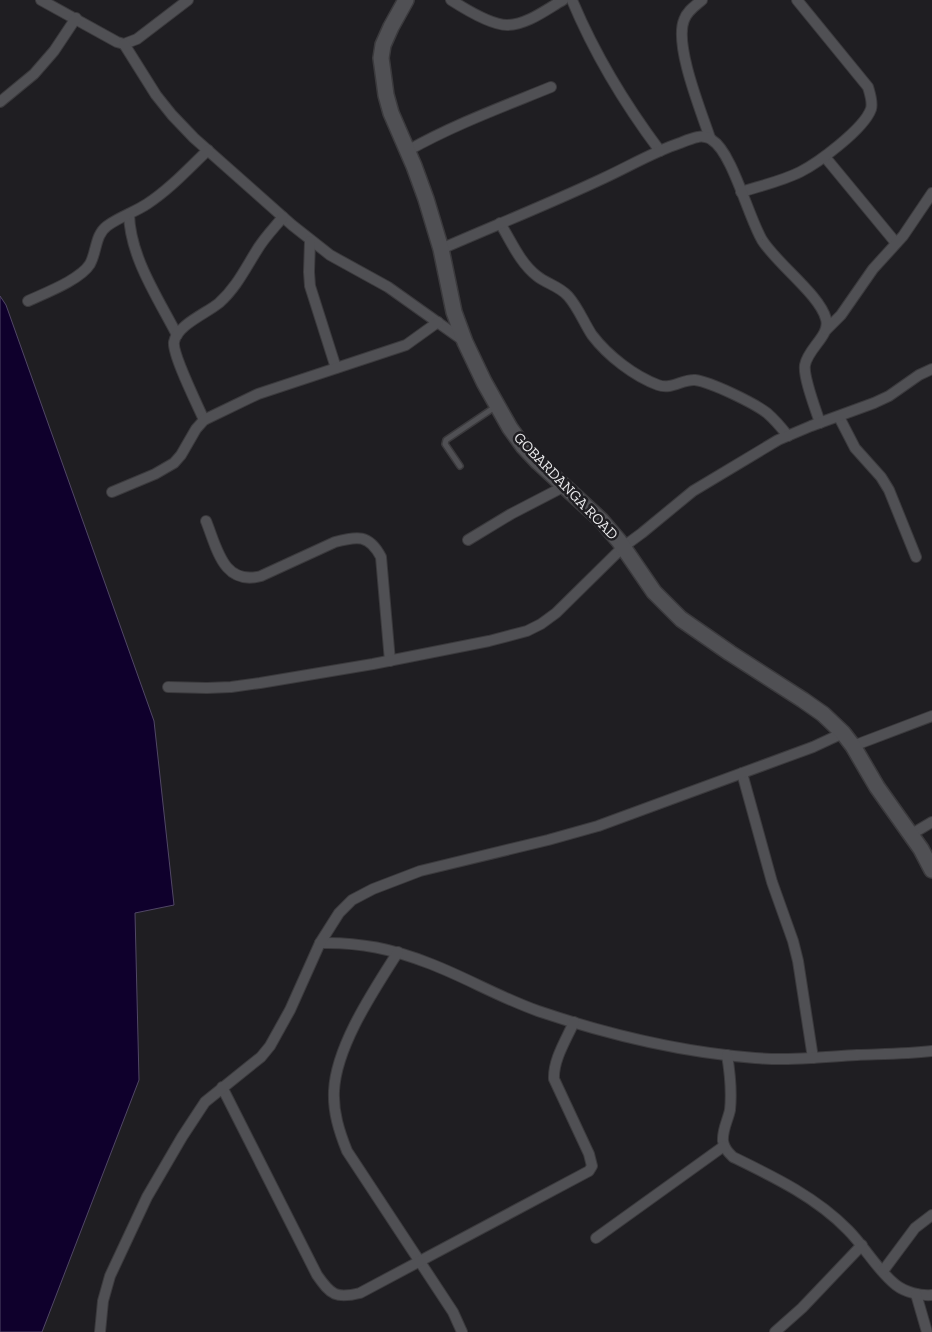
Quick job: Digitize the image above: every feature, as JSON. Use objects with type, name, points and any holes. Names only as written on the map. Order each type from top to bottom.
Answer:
[{"type":"main road","name":"GOBARDANGA ROAD","points":[[406,0],[383,44],[381,58],[388,104],[426,199],[441,249],[454,312],[465,342],[510,428],[523,446],[601,520],[623,547],[654,592],[681,619],[823,714],[843,733],[853,746],[876,787],[921,849],[932,870]]},
{"type":"street","points":[[41,0],[117,42],[124,44],[137,38],[188,0]]},
{"type":"street","points":[[451,0],[494,23],[507,25],[529,19],[563,0]]},
{"type":"street","points":[[572,0],[610,78],[629,109],[660,151]]},
{"type":"street","points":[[702,0],[684,18],[681,30],[688,69],[710,138]]},
{"type":"street","points":[[741,192],[799,172],[825,157],[857,129],[870,110],[872,100],[868,87],[797,0]]},
{"type":"street","points":[[0,102],[34,74],[54,52],[76,18]]},
{"type":"street","points":[[124,44],[145,79],[172,115],[208,150],[310,241],[346,265],[388,287],[465,342]]},
{"type":"street","points":[[407,151],[474,117],[551,87]]},
{"type":"street","points":[[441,249],[605,178],[660,151],[698,137],[710,138],[720,145],[728,158],[751,217],[767,247],[824,312],[827,320],[826,330]]},
{"type":"street","points":[[28,301],[85,270],[90,264],[101,232],[106,226],[147,204],[208,150]]},
{"type":"street","points":[[825,157],[896,243]]},
{"type":"street","points":[[820,423],[804,367],[808,354],[826,330],[841,315],[873,268],[908,228],[932,193]]},
{"type":"street","points":[[129,214],[129,226],[138,258],[177,335]]},
{"type":"street","points":[[204,420],[174,349],[174,342],[177,335],[191,321],[216,306],[226,296],[242,276],[258,248],[283,217]]},
{"type":"street","points":[[500,223],[527,267],[545,282],[556,286],[570,298],[592,335],[604,349],[627,368],[660,386],[671,387],[693,380],[706,382],[766,412],[788,436]]},
{"type":"street","points":[[310,241],[310,286],[336,368]]},
{"type":"street","points":[[112,492],[155,474],[174,463],[181,456],[196,429],[204,420],[258,394],[406,345],[438,322]]},
{"type":"street","points":[[168,687],[231,687],[390,661],[528,631],[556,613],[623,547],[693,491],[788,436],[889,396],[919,375],[932,370]]},
{"type":"street","points":[[840,417],[855,448],[881,477],[889,490],[916,557]]},
{"type":"street","points":[[468,540],[511,514],[564,486]]},
{"type":"street","points":[[206,521],[226,566],[239,578],[250,579],[261,576],[335,542],[361,538],[370,541],[381,557],[390,661]]},
{"type":"street","points":[[853,746],[932,716]]},
{"type":"street","points":[[100,1332],[103,1300],[110,1276],[147,1196],[192,1120],[205,1102],[261,1057],[270,1046],[287,1016],[320,944],[339,912],[352,900],[420,870],[548,840],[598,826],[813,747],[843,733]]},
{"type":"street","points":[[742,773],[772,882],[795,948],[813,1058]]},
{"type":"street","points":[[910,835],[932,822]]},
{"type":"street","points":[[320,944],[346,942],[398,952],[432,964],[500,996],[536,1010],[656,1045],[727,1055],[774,1059],[932,1051]]},
{"type":"street","points":[[398,952],[371,994],[336,1074],[334,1091],[338,1127],[346,1151],[420,1260],[453,1312],[462,1332]]},
{"type":"street","points":[[222,1087],[312,1267],[324,1286],[338,1296],[347,1296],[360,1293],[585,1173],[592,1166],[586,1148],[554,1079],[554,1071],[558,1059],[574,1022]]},
{"type":"street","points":[[727,1055],[731,1097],[723,1137],[724,1146],[733,1157],[790,1186],[830,1214],[862,1245],[897,1286],[916,1294],[932,1295]]},
{"type":"street","points":[[596,1238],[724,1146]]},
{"type":"street","points":[[884,1272],[915,1228],[932,1215]]},
{"type":"street","points":[[775,1332],[802,1308],[862,1245]]},
{"type":"street","points":[[916,1294],[927,1332]]},
{"type":"lane","points":[[460,466],[445,444],[446,440],[498,406]]},
{"type":"shaded area","points":[[0,296],[6,305],[154,721],[174,905],[135,913],[139,1080],[42,1332],[0,1332]]}]
